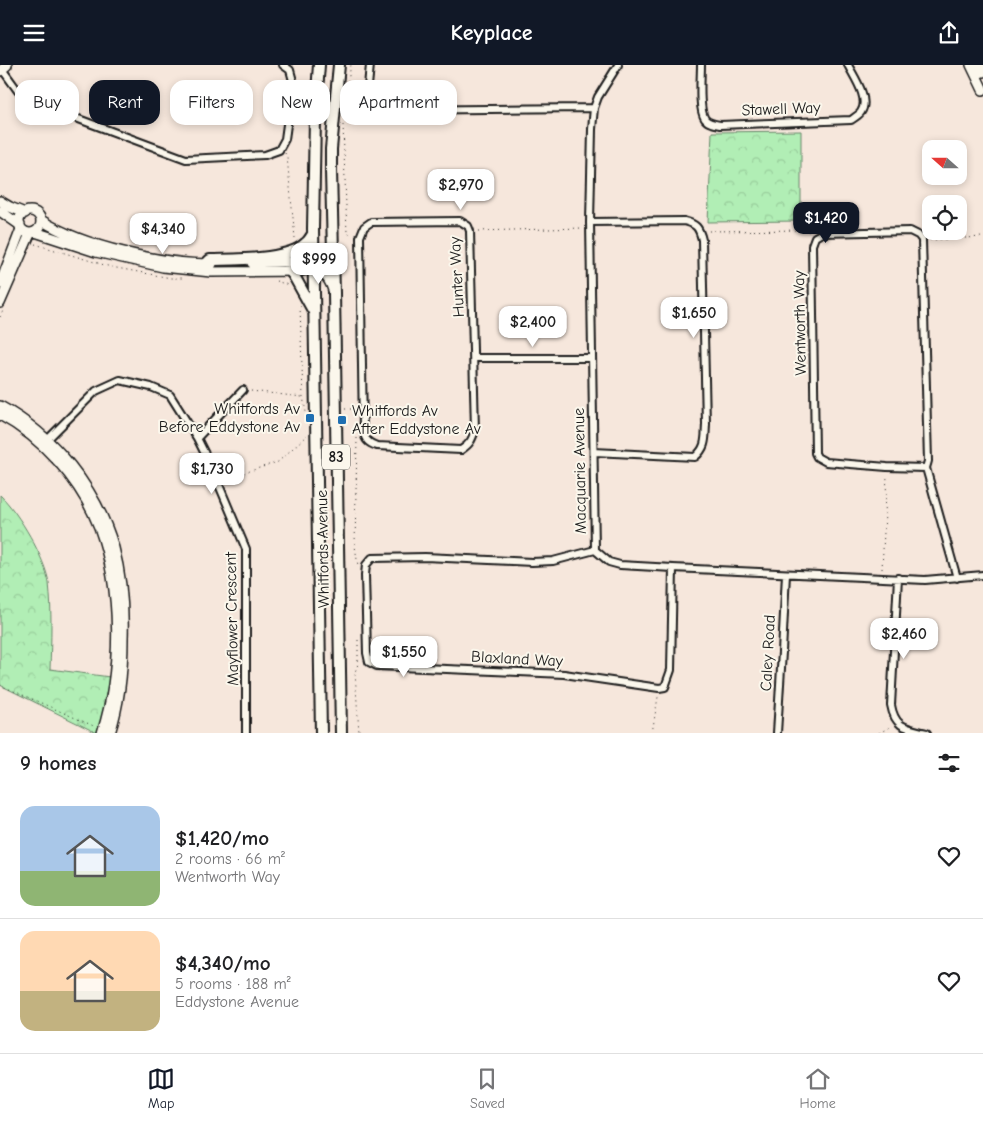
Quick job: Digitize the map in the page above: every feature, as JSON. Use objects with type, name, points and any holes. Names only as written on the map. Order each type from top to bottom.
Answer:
[{"type":"main road","name":"Whitfords Avenue","points":[[319,65],[315,118],[313,234],[316,315],[321,733]]},
{"type":"main road","name":"Whitfords Avenue","points":[[339,65],[331,149],[340,733]]},
{"type":"main road","points":[[971,65],[982,87]]},
{"type":"main road","points":[[980,65],[983,72]]},
{"type":"main road","points":[[0,201],[10,207],[28,209],[35,212],[68,233],[128,253],[165,260],[206,264],[302,262],[324,272],[331,282],[334,293]]},
{"type":"main road","points":[[27,230],[20,218],[28,209]]},
{"type":"main road","points":[[0,211],[27,230],[96,252],[163,267],[211,272],[302,271],[315,267],[332,254]]},
{"type":"main road","points":[[27,230],[41,227],[43,217]]},
{"type":"main road","points":[[0,284],[27,230]]},
{"type":"main road","points":[[0,303],[27,230]]},
{"type":"main road","points":[[206,264],[210,260],[271,257],[284,254],[306,244],[313,234]]},
{"type":"main road","points":[[290,271],[316,315]]},
{"type":"main road","points":[[0,406],[23,420],[44,442],[86,501],[98,526],[110,571],[116,607],[114,684],[105,732]]},
{"type":"main road","points":[[0,415],[44,442]]},
{"type":"street","points":[[3,69],[18,91],[33,102],[186,159],[265,155],[279,150],[285,139],[293,81],[290,70],[283,65]]},
{"type":"street","points":[[370,65],[367,97],[371,107],[383,110],[594,108]]},
{"type":"street","name":"Macquarie Avenue","points":[[618,65],[598,97],[594,108],[592,129],[590,225],[595,549],[609,562],[620,565],[925,580],[983,575]]},
{"type":"street","name":"Stawell Way","points":[[701,65],[702,110],[705,119],[712,124],[720,125],[851,120],[860,112],[863,105],[862,94],[848,65]]},
{"type":"street","name":"Hunter Way","points":[[460,221],[468,226],[470,231],[475,430],[470,444],[461,450],[377,446],[370,444],[365,439],[363,430],[360,237],[364,227],[370,222],[460,221]]},
{"type":"street","points":[[590,225],[684,221],[694,223],[700,231],[702,249],[705,445],[702,451],[695,457],[594,452]]},
{"type":"street","points":[[815,237],[822,233],[910,231],[918,235],[922,240],[928,461],[926,468],[957,578]]},
{"type":"street","name":"Wentworth Way","points":[[815,237],[812,245],[815,453],[817,457],[826,462],[926,468]]},
{"type":"street","points":[[474,358],[592,358]]},
{"type":"street","name":"Mayflower Crescent","points":[[44,442],[96,391],[120,380],[151,387],[170,395],[197,438],[218,481],[246,549],[246,733]]},
{"type":"street","points":[[197,438],[243,389]]},
{"type":"street","name":"Blaxland Way","points":[[595,549],[553,561],[532,562],[425,557],[372,558],[366,565],[365,575],[367,653],[369,661],[377,666],[564,674],[659,688]]},
{"type":"street","points":[[659,688],[665,687],[671,670],[673,568]]},
{"type":"street","name":"Caley Road","points":[[776,733],[786,574]]},
{"type":"street","points":[[898,578],[891,705],[893,716],[897,723],[907,729],[927,733]]},
{"type":"path","points":[[348,80],[351,65]]},
{"type":"path","points":[[343,125],[347,233],[353,235]]},
{"type":"path","points":[[281,146],[287,157],[295,239],[293,241]]},
{"type":"path","points":[[28,209],[43,217]]},
{"type":"path","points":[[470,231],[590,225]]},
{"type":"path","points":[[700,231],[806,230],[815,237]]},
{"type":"path","points":[[967,238],[983,237]]},
{"type":"path","points":[[243,389],[303,397],[300,305]]},
{"type":"path","points":[[218,481],[278,462],[310,432]]},
{"type":"path","points":[[357,438],[355,546],[358,572]]},
{"type":"path","points":[[881,577],[887,467]]},
{"type":"path","points":[[358,636],[358,664],[355,672],[359,733]]},
{"type":"path","points":[[0,685],[105,732]]},
{"type":"path","points":[[652,733],[659,688]]},
{"type":"path","points":[[879,733],[897,723]]},
{"type":"green space","points":[[801,131],[801,221],[708,222],[712,132]]},
{"type":"green space","points":[[0,495],[23,524],[37,549],[47,573],[51,604],[50,669],[110,677],[102,733],[97,733],[0,685]]},
{"type":"place","name":"Whitfords Av Before Eddystone Av","points":[[310,418]]},
{"type":"place","name":"Whitfords Av After Eddystone Av","points":[[342,420]]}]
